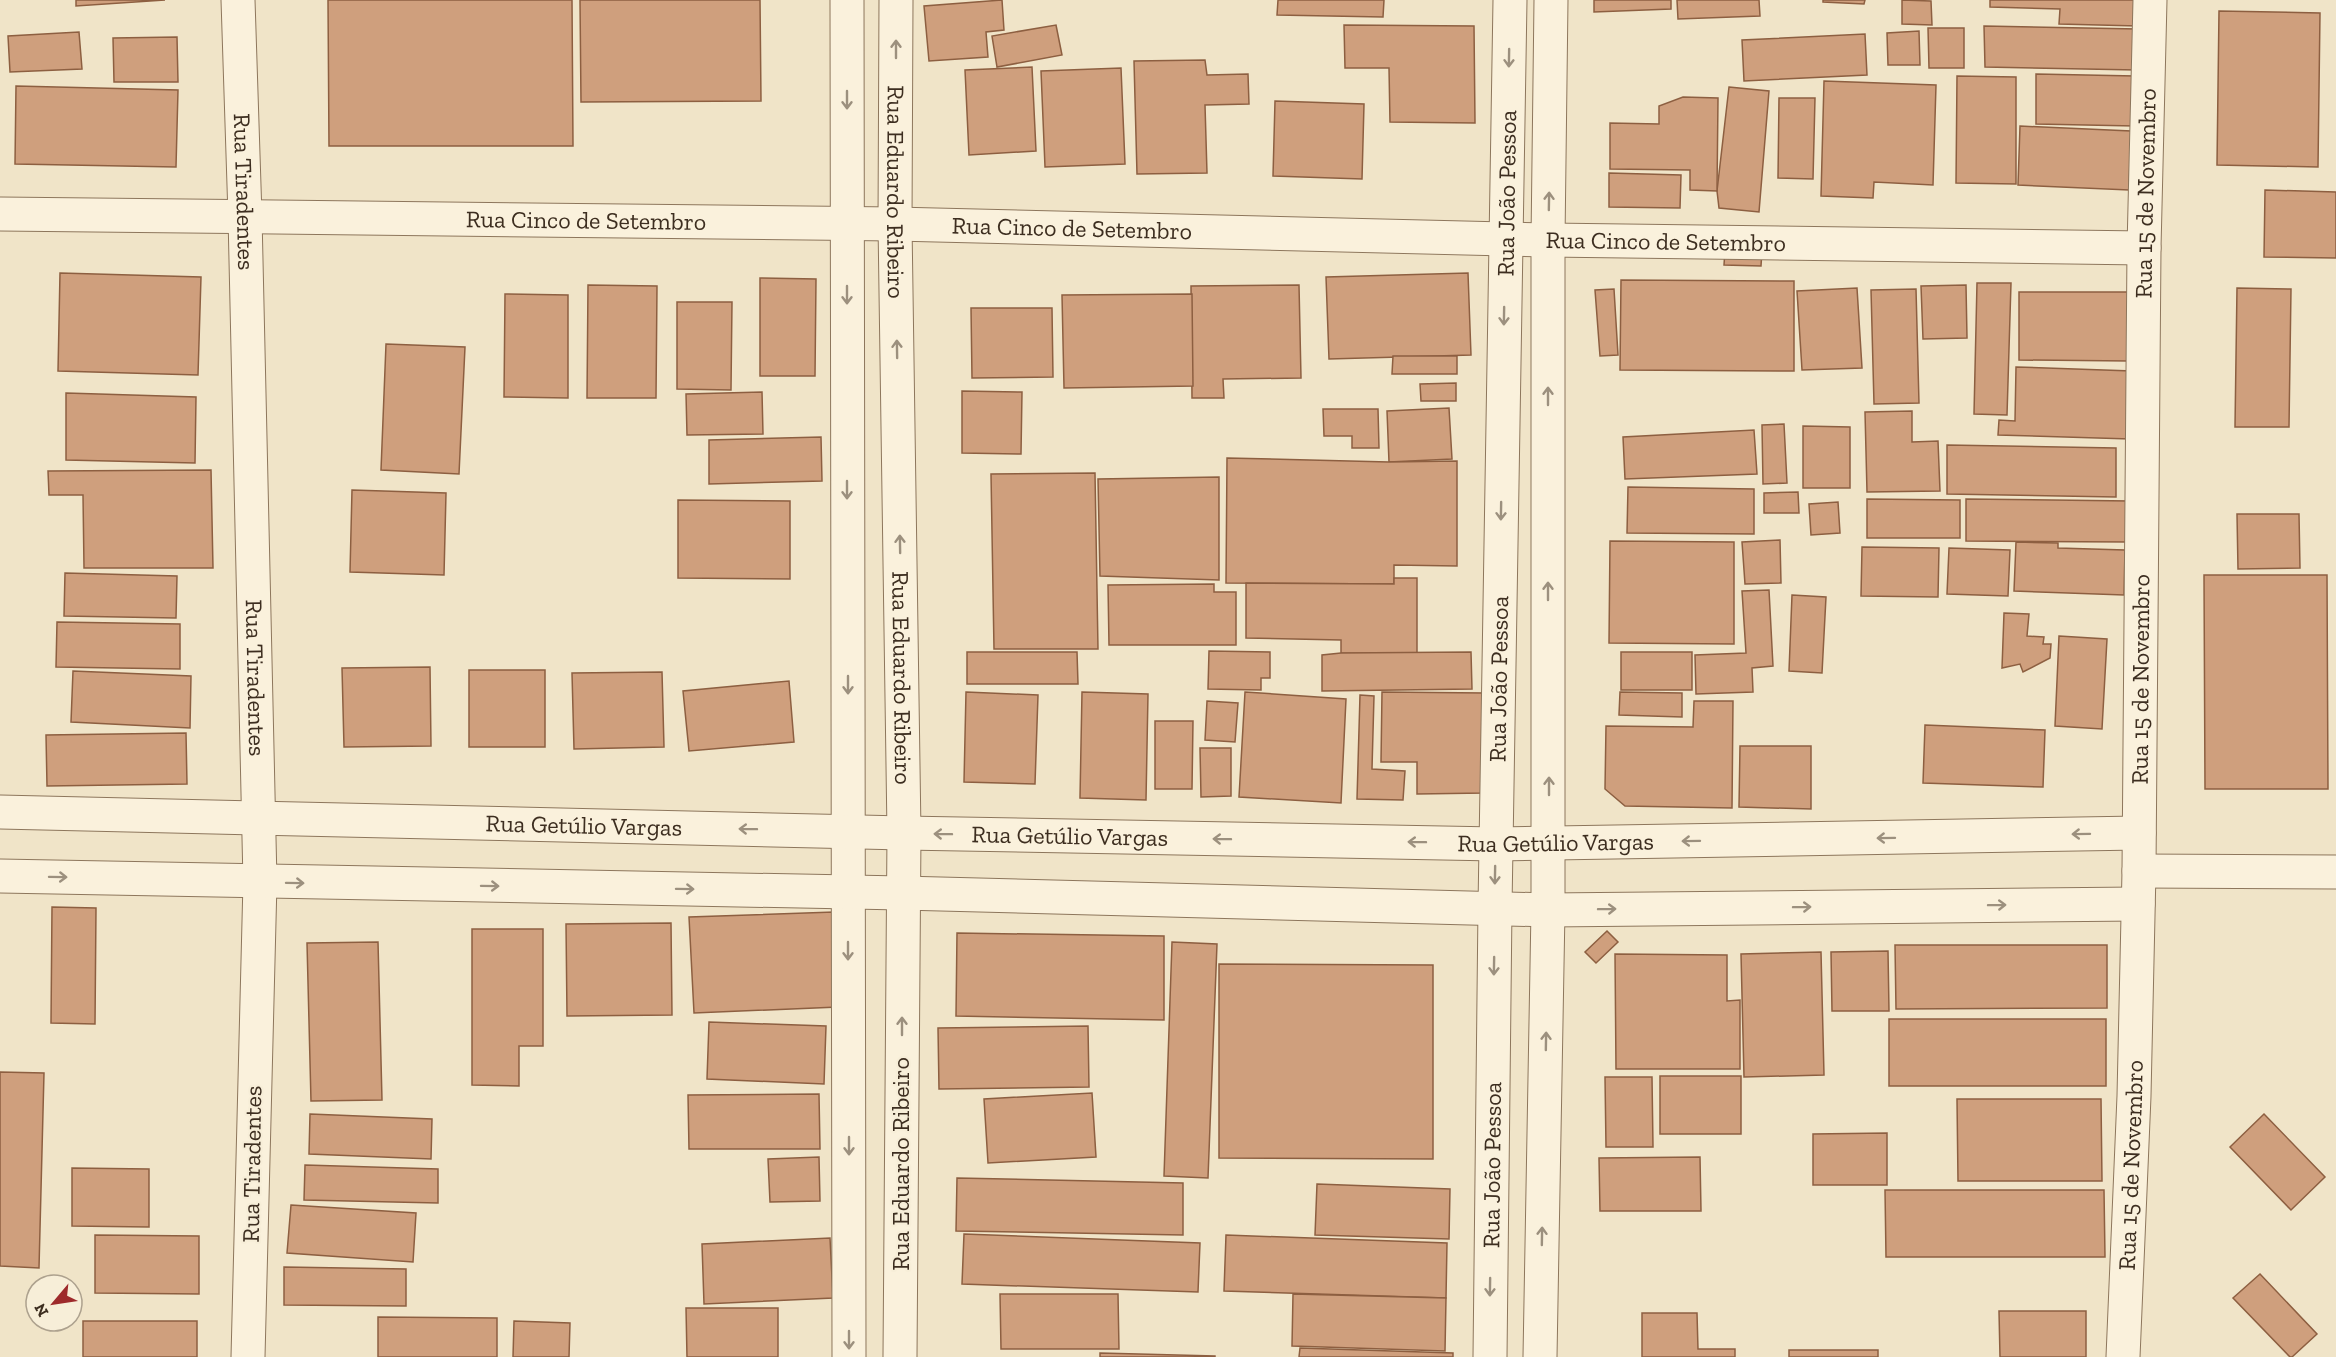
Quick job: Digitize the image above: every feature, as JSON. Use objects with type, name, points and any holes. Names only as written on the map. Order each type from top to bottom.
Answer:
[{"type":"street","name":"Rua Tiradentes","points":[[238,0],[260,882],[248,1357]]},
{"type":"street","name":"Rua Eduardo Ribeiro","points":[[847,0],[849,1357]]},
{"type":"street","name":"Rua Eduardo Ribeiro","points":[[896,0],[895,224],[904,833],[900,1357]]},
{"type":"street","name":"Rua João Pessoa","points":[[1490,1357],[1510,0]]},
{"type":"street","name":"Rua João Pessoa","points":[[1540,1357],[1549,844],[1548,240],[1551,0]]},
{"type":"street","name":"Rua 15 de Novembro","points":[[2124,1357],[2134,1095],[2139,871],[2144,248],[2150,0]]},
{"type":"street","name":"Rua Cinco de Setembro","points":[[0,214],[895,224],[1506,237],[1548,240],[2144,248]]},
{"type":"street","name":"Rua Getúlio Vargas","points":[[0,812],[1496,844],[2139,833]]},
{"type":"street","points":[[2139,871],[2336,872]]},
{"type":"street","points":[[0,876],[902,893],[1548,910],[2138,904]]},
{"type":"building","points":[[76,0],[165,0],[76,6]]},
{"type":"building","points":[[328,0],[572,0],[573,146],[329,146]]},
{"type":"building","points":[[580,0],[760,0],[761,101],[581,102]]},
{"type":"building","points":[[1002,0],[1004,30],[986,32],[988,57],[929,61],[924,6]]},
{"type":"building","points":[[1278,0],[1384,0],[1383,17],[1277,15]]},
{"type":"building","points":[[1594,0],[1671,0],[1671,9],[1594,12]]},
{"type":"building","points":[[1677,0],[1759,0],[1760,16],[1678,19]]},
{"type":"building","points":[[1823,0],[1865,0],[1864,4],[1823,2]]},
{"type":"building","points":[[1902,0],[1931,1],[1932,25],[1902,24]]},
{"type":"building","points":[[1990,0],[2138,0],[2138,26],[2059,24],[2060,9],[1990,7]]},
{"type":"building","points":[[2219,11],[2320,13],[2318,167],[2217,165]]},
{"type":"building","points":[[1056,25],[1062,55],[997,67],[992,36]]},
{"type":"building","points":[[1344,25],[1474,26],[1475,123],[1390,122],[1389,68],[1345,68]]},
{"type":"building","points":[[1984,26],[2138,29],[2137,70],[1985,67]]},
{"type":"building","points":[[1928,28],[1964,28],[1964,68],[1929,68]]},
{"type":"building","points":[[1919,31],[1920,65],[1888,65],[1887,33]]},
{"type":"building","points":[[79,32],[82,69],[10,72],[8,36]]},
{"type":"building","points":[[1865,34],[1867,75],[1744,81],[1742,40]]},
{"type":"building","points":[[177,37],[178,82],[114,82],[113,38]]},
{"type":"building","points":[[1205,60],[1207,75],[1248,74],[1249,104],[1205,105],[1207,173],[1137,174],[1134,61]]},
{"type":"building","points":[[1032,67],[1036,151],[969,155],[965,70]]},
{"type":"building","points":[[1121,68],[1125,164],[1045,167],[1041,71]]},
{"type":"building","points":[[2036,74],[2135,76],[2135,126],[2036,124]]},
{"type":"building","points":[[1957,76],[2016,77],[2016,184],[1956,183]]},
{"type":"building","points":[[1824,81],[1936,85],[1933,185],[1874,182],[1873,198],[1821,196]]},
{"type":"building","points":[[16,86],[178,90],[176,167],[15,164]]},
{"type":"building","points":[[1729,87],[1769,91],[1759,212],[1719,208],[1717,191]]},
{"type":"building","points":[[1683,97],[1718,98],[1717,191],[1690,190],[1690,170],[1610,169],[1610,123],[1659,124],[1659,106]]},
{"type":"building","points":[[1779,98],[1815,98],[1813,179],[1778,178]]},
{"type":"building","points":[[1275,101],[1364,104],[1362,179],[1273,176]]},
{"type":"building","points":[[2020,126],[2131,131],[2129,190],[2018,185]]},
{"type":"building","points":[[1609,173],[1681,175],[1680,208],[1609,207]]},
{"type":"building","points":[[2265,190],[2336,192],[2336,258],[2264,257]]},
{"type":"building","points":[[1725,250],[1762,250],[1761,266],[1724,265]]},
{"type":"building","points":[[60,273],[201,277],[198,375],[58,371]]},
{"type":"building","points":[[1468,273],[1471,355],[1329,359],[1326,277]]},
{"type":"building","points":[[760,278],[816,279],[815,376],[760,376]]},
{"type":"building","points":[[1621,280],[1794,281],[1794,371],[1620,370]]},
{"type":"building","points":[[1977,283],[2011,283],[2007,415],[1974,414]]},
{"type":"building","points":[[588,285],[657,286],[656,398],[587,398]]},
{"type":"building","points":[[1299,285],[1301,378],[1223,379],[1224,398],[1192,398],[1191,286]]},
{"type":"building","points":[[1966,285],[1967,338],[1923,339],[1921,286]]},
{"type":"building","points":[[1857,288],[1862,368],[1802,370],[1797,291]]},
{"type":"building","points":[[2237,288],[2291,289],[2289,427],[2235,427]]},
{"type":"building","points":[[1614,289],[1618,355],[1600,356],[1595,290]]},
{"type":"building","points":[[1916,289],[1919,403],[1874,404],[1871,290]]},
{"type":"building","points":[[2019,292],[2130,292],[2129,361],[2019,360]]},
{"type":"building","points":[[505,294],[568,295],[568,398],[504,397]]},
{"type":"building","points":[[1192,294],[1193,386],[1064,388],[1062,295]]},
{"type":"building","points":[[677,302],[732,302],[731,390],[677,389]]},
{"type":"building","points":[[971,308],[1052,308],[1053,377],[972,378]]},
{"type":"building","points":[[386,344],[465,347],[459,474],[381,470]]},
{"type":"building","points":[[1393,356],[1457,356],[1457,374],[1392,374]]},
{"type":"building","points":[[2016,367],[2132,371],[2130,439],[1998,435],[1999,420],[2015,421]]},
{"type":"building","points":[[1456,383],[1456,401],[1421,401],[1420,384]]},
{"type":"building","points":[[962,391],[1022,392],[1021,454],[962,453]]},
{"type":"building","points":[[762,392],[763,434],[687,435],[686,394]]},
{"type":"building","points":[[66,393],[196,397],[195,463],[66,460]]},
{"type":"building","points":[[1449,408],[1452,459],[1389,462],[1387,411]]},
{"type":"building","points":[[1323,409],[1378,409],[1379,448],[1352,448],[1352,436],[1324,436]]},
{"type":"building","points":[[1912,411],[1912,442],[1938,441],[1940,491],[1867,492],[1865,412]]},
{"type":"building","points":[[1784,424],[1787,483],[1763,484],[1762,425]]},
{"type":"building","points":[[1803,426],[1850,427],[1850,488],[1803,488]]},
{"type":"building","points":[[1754,430],[1757,474],[1625,479],[1623,437]]},
{"type":"building","points":[[821,437],[822,481],[709,484],[709,440]]},
{"type":"building","points":[[1947,445],[2116,448],[2116,497],[1947,494]]},
{"type":"building","points":[[1227,458],[1389,462],[1457,461],[1457,566],[1394,565],[1394,584],[1226,583]]},
{"type":"building","points":[[211,470],[213,568],[84,568],[83,495],[49,495],[48,471]]},
{"type":"building","points":[[1095,473],[1098,649],[994,649],[991,474]]},
{"type":"building","points":[[1219,477],[1219,580],[1100,576],[1098,479]]},
{"type":"building","points":[[1628,487],[1754,489],[1754,534],[1627,533]]},
{"type":"building","points":[[352,490],[446,493],[444,575],[350,572]]},
{"type":"building","points":[[1798,492],[1799,513],[1764,513],[1764,493]]},
{"type":"building","points":[[1867,499],[1960,500],[1960,538],[1867,538]]},
{"type":"building","points":[[1966,499],[2130,501],[2130,542],[1966,541]]},
{"type":"building","points":[[678,500],[790,501],[790,579],[678,578]]},
{"type":"building","points":[[1838,502],[1840,533],[1811,535],[1809,504]]},
{"type":"building","points":[[2237,514],[2299,514],[2300,568],[2238,569]]},
{"type":"building","points":[[1780,540],[1781,583],[1745,584],[1742,542]]},
{"type":"building","points":[[1610,541],[1734,542],[1734,644],[1609,643]]},
{"type":"building","points":[[2016,542],[2058,543],[2058,548],[2125,550],[2124,595],[2014,591]]},
{"type":"building","points":[[1862,547],[1939,548],[1938,597],[1861,596]]},
{"type":"building","points":[[1949,548],[2010,550],[2008,596],[1947,594]]},
{"type":"building","points":[[65,573],[177,576],[176,618],[64,616]]},
{"type":"building","points":[[2204,575],[2327,575],[2328,789],[2205,789]]},
{"type":"building","points":[[1394,578],[1417,578],[1417,654],[1341,653],[1341,640],[1246,638],[1246,583],[1394,584]]},
{"type":"building","points":[[1214,584],[1214,592],[1236,592],[1236,645],[1109,645],[1108,585]]},
{"type":"building","points":[[1769,590],[1773,666],[1752,668],[1753,692],[1696,694],[1695,655],[1746,653],[1742,591]]},
{"type":"building","points":[[1792,595],[1826,597],[1822,673],[1789,671]]},
{"type":"building","points":[[2004,613],[2029,614],[2027,636],[2044,637],[2043,644],[2051,644],[2050,658],[2023,672],[2020,664],[2002,668]]},
{"type":"building","points":[[57,622],[180,624],[180,669],[56,667]]},
{"type":"building","points":[[2059,636],[2107,639],[2102,729],[2055,726]]},
{"type":"building","points":[[1209,651],[1270,652],[1270,678],[1261,678],[1261,690],[1208,689]]},
{"type":"building","points":[[967,652],[1077,652],[1078,684],[967,684]]},
{"type":"building","points":[[1471,652],[1472,689],[1322,691],[1322,655]]},
{"type":"building","points":[[1621,652],[1692,652],[1692,690],[1621,690]]},
{"type":"building","points":[[430,667],[431,746],[344,747],[342,668]]},
{"type":"building","points":[[469,670],[545,670],[545,747],[469,747]]},
{"type":"building","points":[[73,671],[191,676],[190,728],[71,722]]},
{"type":"building","points":[[662,672],[664,747],[574,749],[572,673]]},
{"type":"building","points":[[789,681],[794,742],[689,751],[683,691]]},
{"type":"building","points":[[966,692],[1038,695],[1035,784],[964,782]]},
{"type":"building","points":[[1082,692],[1148,694],[1146,800],[1080,798]]},
{"type":"building","points":[[1245,692],[1346,699],[1341,803],[1239,797]]},
{"type":"building","points":[[1382,692],[1485,693],[1484,793],[1417,794],[1417,762],[1381,762]]},
{"type":"building","points":[[1620,692],[1682,693],[1682,717],[1619,715]]},
{"type":"building","points":[[1360,695],[1374,696],[1372,769],[1405,771],[1403,800],[1357,799]]},
{"type":"building","points":[[1207,701],[1238,703],[1235,742],[1205,740]]},
{"type":"building","points":[[1694,701],[1733,701],[1732,808],[1625,806],[1605,789],[1606,726],[1693,727]]},
{"type":"building","points":[[1155,721],[1193,721],[1192,789],[1155,789]]},
{"type":"building","points":[[1925,725],[2045,730],[2043,787],[1923,783]]},
{"type":"building","points":[[186,733],[187,784],[47,786],[46,735]]},
{"type":"building","points":[[1740,746],[1811,746],[1811,809],[1739,807]]},
{"type":"building","points":[[1200,748],[1231,748],[1231,796],[1201,797]]},
{"type":"building","points":[[52,907],[96,908],[95,1024],[51,1023]]},
{"type":"building","points":[[834,912],[838,1007],[694,1013],[689,917]]},
{"type":"building","points":[[671,923],[672,1015],[567,1016],[566,924]]},
{"type":"building","points":[[472,929],[543,929],[543,1046],[519,1046],[519,1086],[472,1085]]},
{"type":"building","points":[[1607,931],[1618,942],[1596,963],[1585,952]]},
{"type":"building","points":[[957,933],[1164,936],[1164,1020],[956,1016]]},
{"type":"building","points":[[378,942],[382,1100],[311,1101],[307,943]]},
{"type":"building","points":[[1172,942],[1217,944],[1208,1178],[1164,1176]]},
{"type":"building","points":[[1895,945],[2107,945],[2107,1008],[1896,1009]]},
{"type":"building","points":[[1888,951],[1889,1011],[1832,1011],[1831,952]]},
{"type":"building","points":[[1821,952],[1824,1075],[1744,1077],[1741,954]]},
{"type":"building","points":[[1615,954],[1727,955],[1727,1001],[1740,1000],[1740,1069],[1616,1069]]},
{"type":"building","points":[[1219,964],[1433,965],[1433,1159],[1219,1158]]},
{"type":"building","points":[[1889,1019],[2106,1019],[2106,1086],[1889,1086]]},
{"type":"building","points":[[709,1022],[826,1026],[824,1084],[707,1079]]},
{"type":"building","points":[[1088,1026],[1089,1087],[939,1089],[938,1028]]},
{"type":"building","points":[[0,1072],[44,1073],[39,1268],[0,1266]]},
{"type":"building","points":[[1660,1076],[1741,1076],[1741,1134],[1660,1134]]},
{"type":"building","points":[[1605,1077],[1652,1077],[1653,1147],[1606,1147]]},
{"type":"building","points":[[1092,1093],[1096,1157],[988,1163],[984,1099]]},
{"type":"building","points":[[819,1094],[820,1149],[689,1149],[688,1095]]},
{"type":"building","points":[[1957,1099],[2101,1099],[2102,1181],[1958,1181]]},
{"type":"building","points":[[310,1114],[432,1119],[431,1159],[309,1154]]},
{"type":"building","points":[[2264,1114],[2325,1177],[2291,1210],[2230,1147]]},
{"type":"building","points":[[1887,1133],[1887,1185],[1813,1185],[1813,1134]]},
{"type":"building","points":[[819,1157],[820,1201],[770,1202],[768,1159]]},
{"type":"building","points":[[1700,1157],[1701,1211],[1600,1211],[1599,1158]]},
{"type":"building","points":[[305,1165],[438,1169],[438,1203],[304,1200]]},
{"type":"building","points":[[72,1168],[149,1169],[149,1227],[72,1226]]},
{"type":"building","points":[[957,1178],[1183,1183],[1183,1235],[956,1231]]},
{"type":"building","points":[[1317,1184],[1450,1189],[1449,1239],[1315,1235]]},
{"type":"building","points":[[1885,1190],[2104,1190],[2105,1257],[1886,1257]]},
{"type":"building","points":[[291,1205],[416,1213],[413,1262],[287,1253]]},
{"type":"building","points":[[964,1234],[1200,1243],[1198,1292],[962,1284]]},
{"type":"building","points":[[95,1235],[199,1236],[199,1294],[95,1293]]},
{"type":"building","points":[[1226,1235],[1447,1243],[1446,1298],[1224,1291]]},
{"type":"building","points":[[830,1238],[833,1298],[704,1304],[702,1244]]},
{"type":"building","points":[[284,1267],[406,1269],[406,1306],[284,1305]]},
{"type":"building","points":[[2260,1274],[2317,1334],[2292,1357],[2233,1298]]},
{"type":"building","points":[[1000,1294],[1118,1294],[1119,1349],[1001,1349]]},
{"type":"building","points":[[1293,1294],[1446,1298],[1445,1351],[1292,1346]]},
{"type":"building","points":[[686,1308],[778,1308],[778,1357],[687,1357]]},
{"type":"building","points":[[1999,1311],[2086,1311],[2086,1357],[2000,1357]]},
{"type":"building","points":[[1642,1313],[1697,1313],[1698,1349],[1735,1349],[1735,1357],[1642,1357]]},
{"type":"building","points":[[378,1317],[497,1318],[497,1357],[378,1357]]},
{"type":"building","points":[[84,1321],[197,1321],[197,1357],[83,1357]]},
{"type":"building","points":[[514,1321],[570,1323],[569,1357],[513,1357]]},
{"type":"building","points":[[1300,1348],[1453,1353],[1453,1357],[1299,1357]]},
{"type":"building","points":[[1789,1350],[1878,1350],[1878,1357],[1789,1357]]},
{"type":"building","points":[[1100,1353],[1215,1356],[1215,1357],[1100,1357]]}]
